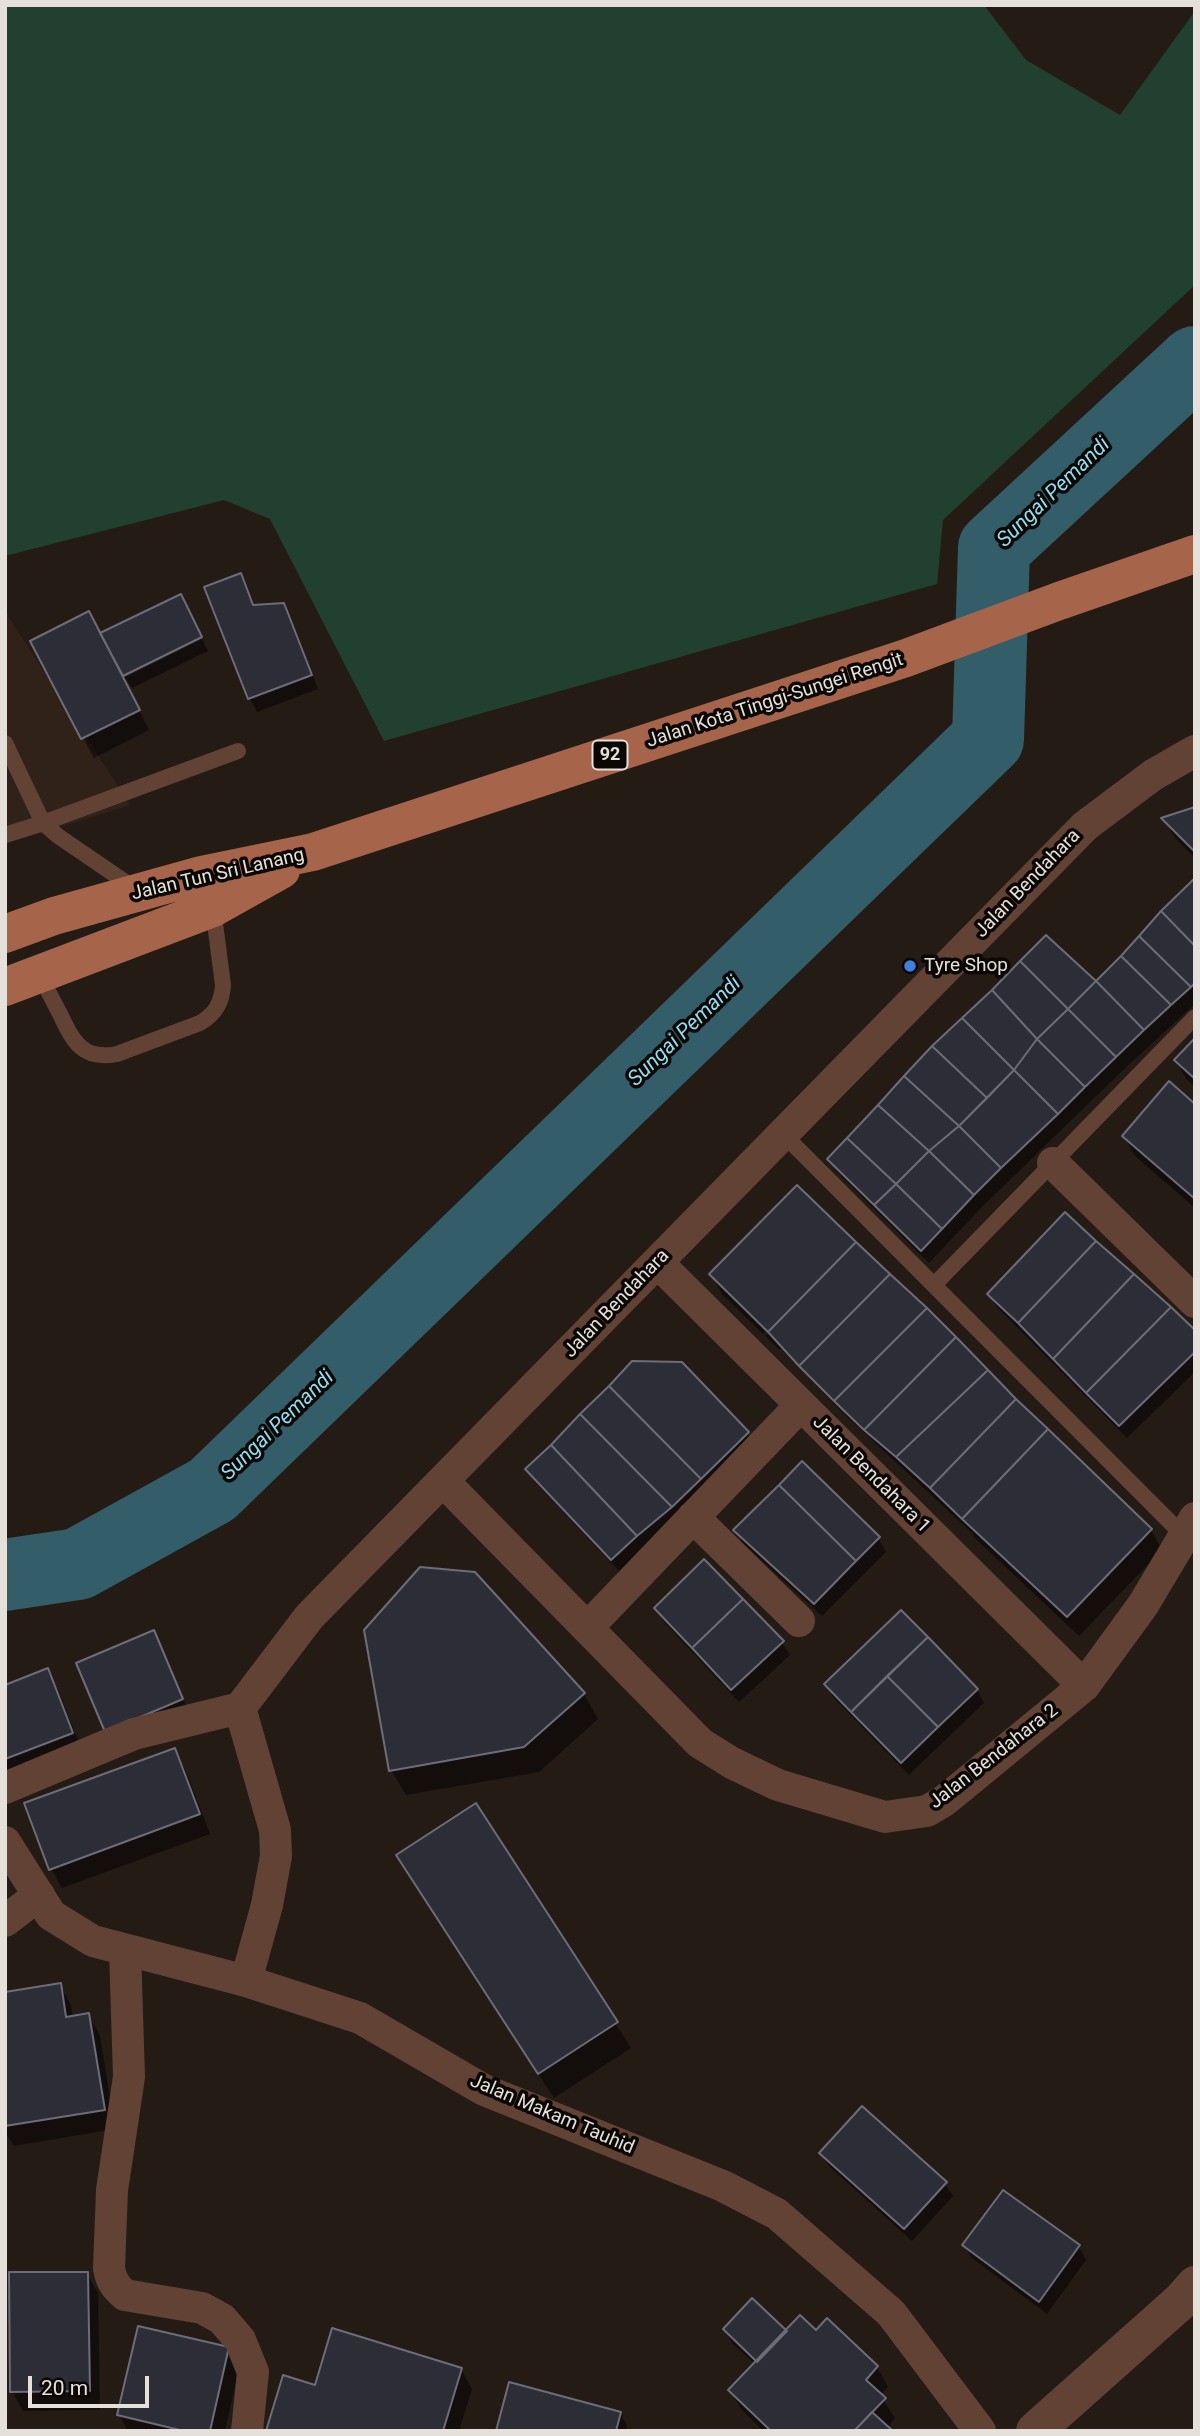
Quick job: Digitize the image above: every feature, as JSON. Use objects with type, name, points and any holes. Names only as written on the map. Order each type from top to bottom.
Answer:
[{"type":"main road","name":"Jalan Kota Tinggi-Sungei Rengit","points":[[313,852],[906,658],[1195,554]]},
{"type":"main road","name":"Jalan Tun Sri Lanang","points":[[5,934],[54,916],[201,875],[313,852]]},
{"type":"main road","name":"Jalan Tun Sri Lanang","points":[[22,980],[213,908],[313,852]]},
{"type":"street","name":"Jalan Bendahara","points":[[240,1708],[309,1617],[1085,827],[1153,775],[1195,751]]},
{"type":"street","points":[[1053,1163],[1195,1302]]},
{"type":"street","name":"Jalan Bendahara 1","points":[[658,1263],[1084,1686]]},
{"type":"street","points":[[587,1628],[801,1405]]},
{"type":"street","name":"Jalan Bendahara 2","points":[[444,1482],[700,1743],[732,1763],[778,1785],[885,1818],[927,1811],[944,1801],[1084,1686],[1143,1605],[1189,1527]]},
{"type":"street","points":[[693,1517],[799,1621]]},
{"type":"street","points":[[5,1788],[134,1734],[240,1708],[275,1830],[276,1856],[267,1905],[246,1980]]},
{"type":"street","name":"Jalan Makam Tauhid","points":[[5,1842],[51,1915],[93,1941],[246,1980],[360,2018],[484,2090],[723,2186],[777,2214],[891,2313],[980,2431]]},
{"type":"street","points":[[5,1921],[39,1895]]},
{"type":"street","points":[[125,1950],[130,2077],[112,2190],[109,2268],[111,2279],[125,2295],[202,2308],[222,2319],[240,2340],[253,2372],[247,2431]]},
{"type":"street","points":[[1035,2431],[1181,2301],[1195,2285]]},
{"type":"lane","points":[[5,743],[43,823],[140,892]]},
{"type":"lane","points":[[5,835],[238,751]]},
{"type":"lane","points":[[22,980],[79,1047],[103,1057],[200,1023],[210,1017],[222,997],[213,908]]},
{"type":"lane","points":[[934,1285],[1195,1017]]},
{"type":"lane","points":[[783,1134],[934,1285],[1189,1527]]},
{"type":"shaded area","points":[[5,611],[130,805],[5,844]]},
{"type":"green space","points":[[5,5],[984,5],[1026,60],[1120,115],[1195,11],[1195,285],[943,520],[937,584],[384,741],[270,519],[224,500],[5,556]]},
{"type":"building","points":[[241,573],[253,605],[284,603],[312,675],[248,699],[204,587]]},
{"type":"building","points":[[181,594],[202,637],[123,676],[100,633]]},
{"type":"building","points":[[89,611],[140,710],[81,739],[30,641]]},
{"type":"building","points":[[1195,807],[1195,852],[1161,818]]},
{"type":"building","points":[[1195,878],[1195,946],[1161,911]]},
{"type":"building","points":[[1161,911],[1195,946],[1195,983],[1191,987],[1139,936]]},
{"type":"building","points":[[1046,935],[1096,981],[1068,1009],[1020,961]]},
{"type":"building","points":[[1139,936],[1191,987],[1171,1005],[1121,956]]},
{"type":"building","points":[[1121,956],[1171,1005],[1144,1030],[1096,981]]},
{"type":"building","points":[[1020,961],[1068,1009],[1037,1039],[992,990]]},
{"type":"building","points":[[1096,981],[1144,1030],[1116,1057],[1068,1009]]},
{"type":"building","points":[[992,990],[1037,1039],[1014,1070],[962,1018]]},
{"type":"building","points":[[1068,1009],[1116,1057],[1085,1087],[1037,1039]]},
{"type":"building","points":[[962,1018],[1014,1070],[987,1098],[932,1046]]},
{"type":"building","points":[[1195,1038],[1195,1079],[1174,1060]]},
{"type":"building","points":[[1037,1039],[1085,1087],[1058,1114],[1014,1070]]},
{"type":"building","points":[[932,1046],[987,1098],[959,1126],[904,1076]]},
{"type":"building","points":[[1014,1070],[1058,1114],[1001,1168],[959,1126]]},
{"type":"building","points":[[904,1076],[959,1126],[929,1151],[878,1105]]},
{"type":"building","points":[[1169,1081],[1195,1104],[1195,1199],[1122,1136]]},
{"type":"building","points":[[878,1105],[929,1151],[896,1184],[847,1138]]},
{"type":"building","points":[[959,1126],[1001,1168],[974,1195],[929,1151]]},
{"type":"building","points":[[847,1138],[896,1184],[874,1205],[827,1159]]},
{"type":"building","points":[[929,1151],[974,1195],[942,1229],[896,1184]]},
{"type":"building","points":[[896,1184],[942,1229],[921,1251],[874,1205]]},
{"type":"building","points":[[797,1185],[856,1242],[768,1332],[709,1274]]},
{"type":"building","points":[[1065,1212],[1096,1241],[1018,1323],[987,1294]]},
{"type":"building","points":[[1096,1241],[1134,1274],[1053,1359],[1018,1323]]},
{"type":"building","points":[[856,1242],[890,1274],[799,1366],[768,1332]]},
{"type":"building","points":[[890,1274],[927,1308],[834,1401],[799,1366]]},
{"type":"building","points":[[1134,1274],[1171,1307],[1086,1393],[1053,1359]]},
{"type":"building","points":[[1171,1307],[1195,1330],[1195,1352],[1119,1426],[1086,1393]]},
{"type":"building","points":[[927,1308],[956,1337],[864,1430],[834,1401]]},
{"type":"building","points":[[956,1337],[988,1370],[896,1457],[864,1430]]},
{"type":"building","points":[[632,1361],[682,1362],[749,1432],[701,1479],[609,1386]]},
{"type":"building","points":[[988,1370],[1016,1399],[930,1488],[896,1457]]},
{"type":"building","points":[[609,1386],[701,1479],[672,1507],[580,1414]]},
{"type":"building","points":[[1016,1399],[1048,1429],[962,1519],[930,1488]]},
{"type":"building","points":[[580,1414],[672,1507],[637,1536],[551,1445]]},
{"type":"building","points":[[1048,1429],[1152,1529],[1067,1617],[962,1519]]},
{"type":"building","points":[[551,1445],[637,1536],[611,1560],[525,1469]]},
{"type":"building","points":[[802,1461],[880,1537],[856,1561],[779,1485]]},
{"type":"building","points":[[779,1485],[856,1561],[814,1604],[733,1530]]},
{"type":"building","points":[[704,1559],[743,1599],[692,1648],[654,1608]]},
{"type":"building","points":[[420,1567],[475,1572],[585,1693],[524,1747],[389,1771],[364,1630]]},
{"type":"building","points":[[743,1599],[784,1641],[731,1690],[692,1648]]},
{"type":"building","points":[[901,1610],[928,1637],[851,1712],[824,1684]]},
{"type":"building","points":[[154,1630],[183,1699],[105,1732],[76,1663]]},
{"type":"building","points":[[928,1637],[978,1689],[938,1727],[887,1676]]},
{"type":"building","points":[[48,1668],[73,1733],[5,1759],[5,1685]]},
{"type":"building","points":[[887,1676],[938,1727],[901,1763],[851,1712]]},
{"type":"building","points":[[175,1748],[200,1814],[49,1870],[24,1803]]},
{"type":"building","points":[[476,1803],[618,2022],[538,2074],[396,1855]]},
{"type":"building","points":[[61,1983],[66,2017],[89,2013],[105,2110],[5,2126],[5,1992]]},
{"type":"building","points":[[862,2106],[947,2182],[904,2229],[819,2153]]},
{"type":"building","points":[[1003,2190],[1080,2245],[1039,2302],[962,2245]]},
{"type":"building","points":[[9,2272],[88,2272],[90,2391],[10,2392]]},
{"type":"building","points":[[752,2298],[787,2331],[757,2362],[723,2329]]},
{"type":"building","points":[[800,2315],[816,2330],[827,2318],[878,2366],[866,2380],[886,2398],[854,2431],[771,2431],[728,2390]]},
{"type":"building","points":[[138,2326],[229,2347],[210,2431],[184,2431],[117,2415]]},
{"type":"building","points":[[332,2328],[462,2368],[443,2431],[266,2431],[283,2375],[315,2385]]},
{"type":"building","points":[[509,2382],[621,2412],[616,2431],[496,2431]]},
{"type":"building","points":[[872,2412],[893,2431],[854,2431]]},
{"type":"waterway","name":"Sungai Pemandi","points":[[5,1575],[78,1564],[212,1490],[988,739],[994,548],[1195,362]]},
{"type":"place","name":"Tyre Shop","points":[[910,966]]}]
